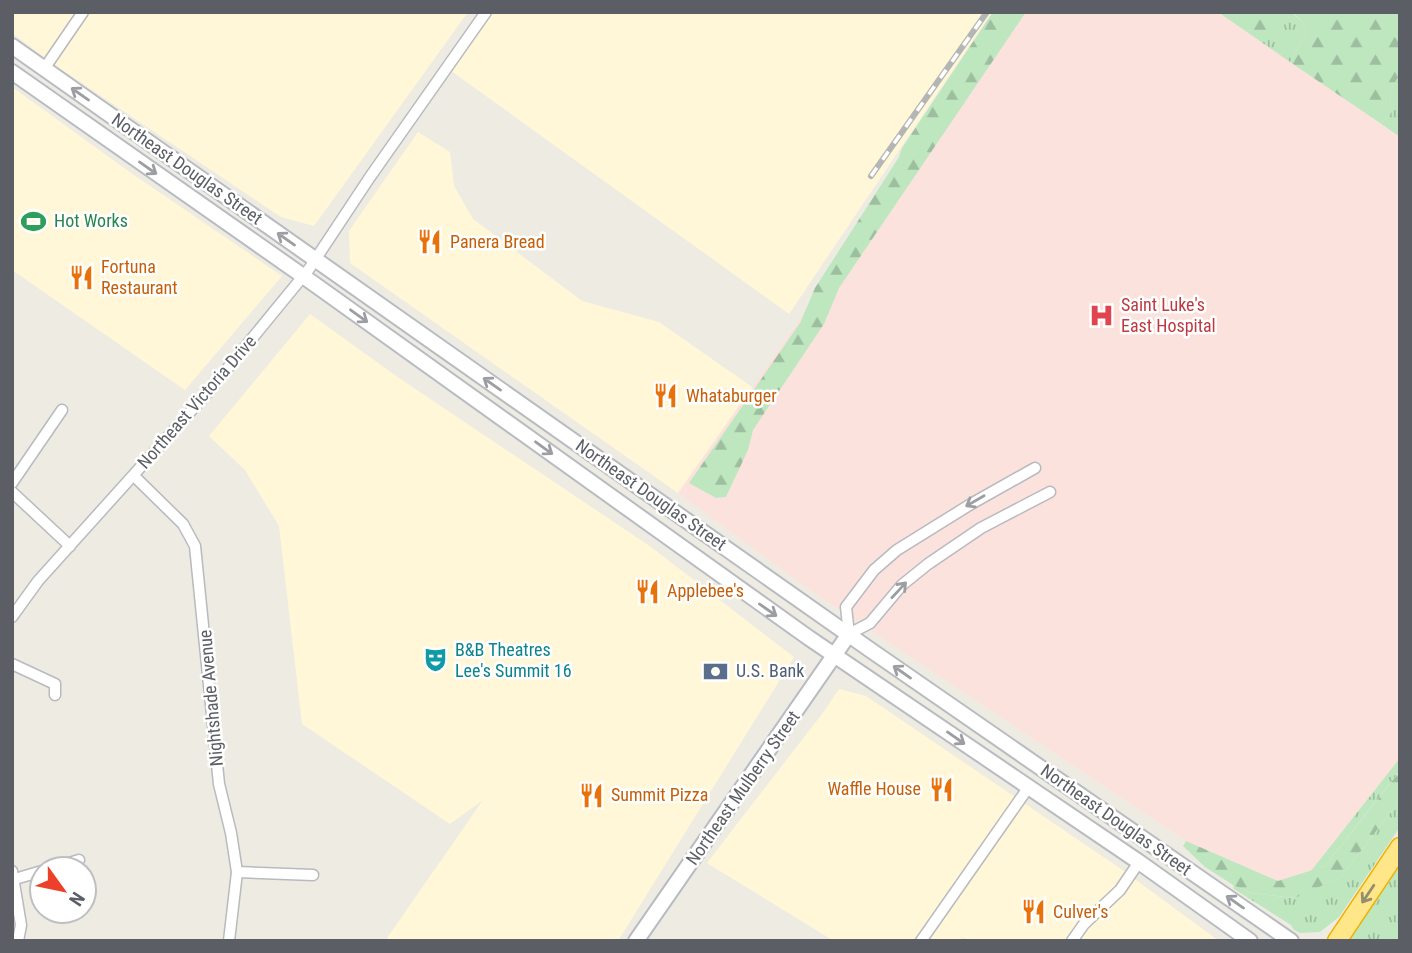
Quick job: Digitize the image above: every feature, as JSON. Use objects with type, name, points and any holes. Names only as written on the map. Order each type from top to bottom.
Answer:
[{"type":"highway","points":[[1324,941],[1340,935],[1400,847]]},
{"type":"main road","name":"Northeast Douglas Street","points":[[12,46],[1291,941]]},
{"type":"main road","points":[[13,72],[28,77],[36,76],[44,69]]},
{"type":"main road","name":"Northeast Douglas Street","points":[[13,72],[303,276],[726,580],[1250,941]]},
{"type":"main road","name":"Northeast Mulberry Street","points":[[636,941],[849,634]]},
{"type":"street","points":[[44,69],[83,12]]},
{"type":"street","name":"Northeast Victoria Drive","points":[[12,617],[38,581],[209,391],[303,276],[486,12]]},
{"type":"street","points":[[12,483],[62,411]]},
{"type":"street","points":[[1035,468],[897,550],[874,570],[846,607],[849,634],[870,624],[902,585],[928,564],[981,528],[1050,492]]},
{"type":"street","name":"Nightshade Avenue","points":[[134,475],[183,524],[195,546],[219,784],[237,872],[229,941]]},
{"type":"street","points":[[12,492],[70,547]]},
{"type":"street","points":[[12,664],[55,684],[55,695]]},
{"type":"street","points":[[921,941],[1028,788]]},
{"type":"street","points":[[1072,941],[1084,924],[1119,890],[1139,862]]},
{"type":"street","points":[[237,872],[313,875]]},
{"type":"street","points":[[14,875],[21,925],[18,941]]},
{"type":"shaded area","points":[[12,12],[468,12],[314,226],[281,217],[49,61],[12,33]]},
{"type":"shaded area","points":[[483,12],[992,12],[789,314],[447,68]]},
{"type":"shaded area","name":"Saint Luke's East Hospital","points":[[1016,12],[1218,12],[1400,137],[1400,758],[1311,871],[1278,881],[1186,841],[810,590],[678,493]]},
{"type":"shaded area","points":[[12,87],[131,173],[282,276],[185,390],[12,270]]},
{"type":"shaded area","points":[[418,132],[450,152],[454,186],[473,219],[582,301],[659,322],[755,389],[678,493],[350,263],[349,231]]},
{"type":"shaded area","points":[[310,314],[399,378],[651,547],[794,657],[618,941],[385,941],[483,800],[450,824],[302,724],[279,526],[245,470],[209,436]]},
{"type":"shaded area","points":[[839,689],[866,696],[1121,869],[1219,941],[969,941],[959,935],[966,941],[834,941],[707,863]]},
{"type":"green space","points":[[993,12],[1026,12],[839,288],[824,324],[753,430],[748,450],[726,497],[716,498],[689,483],[800,323],[815,288],[899,157],[902,148]]},
{"type":"green space","points":[[1218,12],[1400,12],[1400,76],[1391,94],[1392,114],[1380,123],[1290,62],[1306,35],[1303,22],[1293,13],[1276,29],[1253,31],[1244,30]]},
{"type":"green space","points":[[1292,13],[1303,22],[1306,35],[1290,62],[1244,30],[1253,31]]},
{"type":"green space","points":[[1400,76],[1400,137],[1380,123],[1392,114],[1391,94]]},
{"type":"green space","points":[[1400,758],[1398,773],[1325,866],[1311,871]]},
{"type":"green space","points":[[1400,771],[1400,800],[1341,877],[1295,898],[1251,893],[1233,885],[1205,867],[1183,846],[1186,841],[1278,881],[1325,866]]},
{"type":"green space","points":[[1400,800],[1400,827],[1339,917],[1320,932],[1300,933],[1294,930],[1291,925],[1234,889],[1233,885],[1251,893],[1294,898],[1341,877]]},
{"type":"green space","points":[[1400,864],[1400,941],[1348,941]]},
{"type":"railway","points":[[871,176],[987,12]]},
{"type":"place","name":"Hot Works","points":[[34,221]]},
{"type":"place","name":"Panera Bread","points":[[430,242]]},
{"type":"place","name":"Fortuna Restaurant","points":[[81,277]]},
{"type":"place","name":"Saint Luke's East Hospital","points":[[1101,315]]},
{"type":"place","name":"Whataburger","points":[[666,396]]},
{"type":"place","name":"Applebee's","points":[[647,591]]},
{"type":"place","name":"B&B Theatres Lee's Summit 16","points":[[435,660]]},
{"type":"place","name":"U.S. Bank","points":[[716,671]]},
{"type":"place","name":"Waffle House","points":[[941,789]]},
{"type":"place","name":"Summit Pizza","points":[[591,795]]},
{"type":"place","name":"Culver's","points":[[1033,912]]}]
